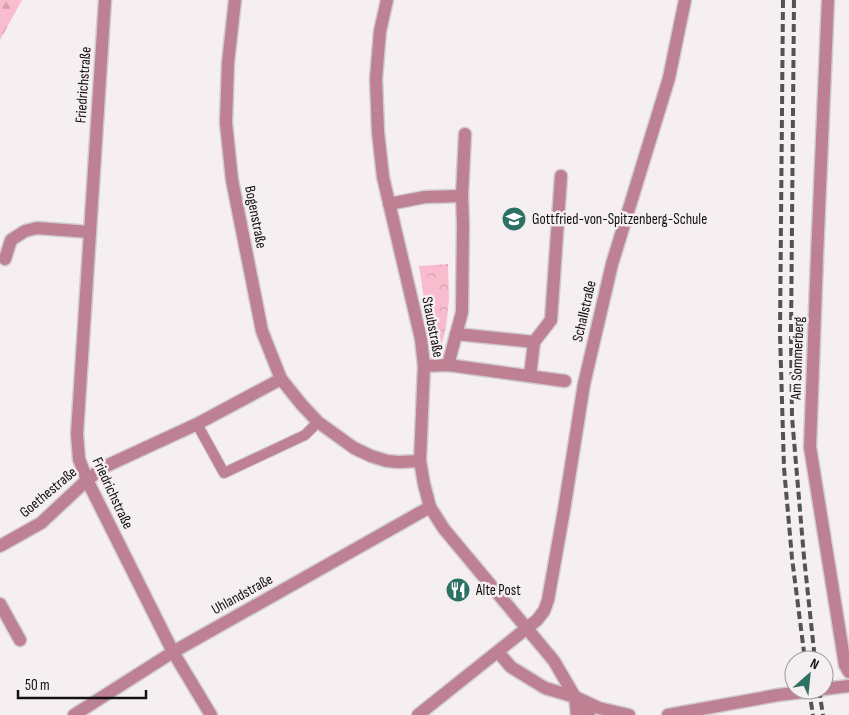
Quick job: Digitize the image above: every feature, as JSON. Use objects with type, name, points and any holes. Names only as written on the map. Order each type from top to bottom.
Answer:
[{"type":"street","name":"Friedrichstraße","points":[[105,0],[77,434],[79,459],[87,480],[173,652],[211,715]]},
{"type":"street","name":"Bogenstraße","points":[[235,0],[228,63],[226,123],[231,174],[262,331],[281,379],[318,422],[354,448],[387,461],[420,461]]},
{"type":"street","name":"Staubstraße","points":[[386,0],[380,31],[376,80],[382,177],[421,339],[424,366],[420,461],[430,507],[444,529],[554,661],[575,697]]},
{"type":"street","name":"Schallstraße","points":[[418,715],[528,628],[544,611],[548,600],[564,510],[584,384],[612,264],[670,78],[684,0]]},
{"type":"street","name":"Am Sommerberg","points":[[828,0],[810,447],[845,665],[849,672]]},
{"type":"street","points":[[448,366],[462,312],[462,196],[465,134]]},
{"type":"street","points":[[530,376],[534,342],[552,320],[562,176]]},
{"type":"street","points":[[389,204],[425,197],[462,196]]},
{"type":"street","points":[[4,259],[12,240],[24,231],[37,228],[90,232]]},
{"type":"street","points":[[456,334],[534,342]]},
{"type":"street","points":[[424,366],[448,366],[565,380]]},
{"type":"street","name":"Goethestraße","points":[[0,546],[41,523],[87,480],[104,467],[197,424],[281,379]]},
{"type":"street","name":"Uhlandstraße","points":[[74,715],[173,652],[430,507]]},
{"type":"street","points":[[0,604],[20,640]]},
{"type":"street","points":[[498,652],[511,667],[545,688],[575,697],[599,708],[629,715]]},
{"type":"street","points":[[834,688],[849,686]]},
{"type":"street","points":[[668,715],[784,694]]},
{"type":"street","points":[[575,697],[577,715]]},
{"type":"lane","points":[[197,424],[224,473],[305,435],[318,422]]},
{"type":"lane","points":[[575,697],[590,715]]},
{"type":"green space","points":[[0,0],[22,0],[0,40]]},
{"type":"green space","points":[[448,264],[449,299],[446,327],[441,349],[432,350],[419,266]]},
{"type":"railway","points":[[783,0],[780,334],[784,468],[792,558],[804,650]]},
{"type":"railway","points":[[794,0],[792,417],[814,650]]},
{"type":"railway","points":[[811,700],[813,715]]},
{"type":"railway","points":[[821,700],[823,715]]},
{"type":"place","name":"Gottfried-von-Spitzenberg-Schule","points":[[514,219]]},
{"type":"place","name":"Alte Post","points":[[458,590]]}]
